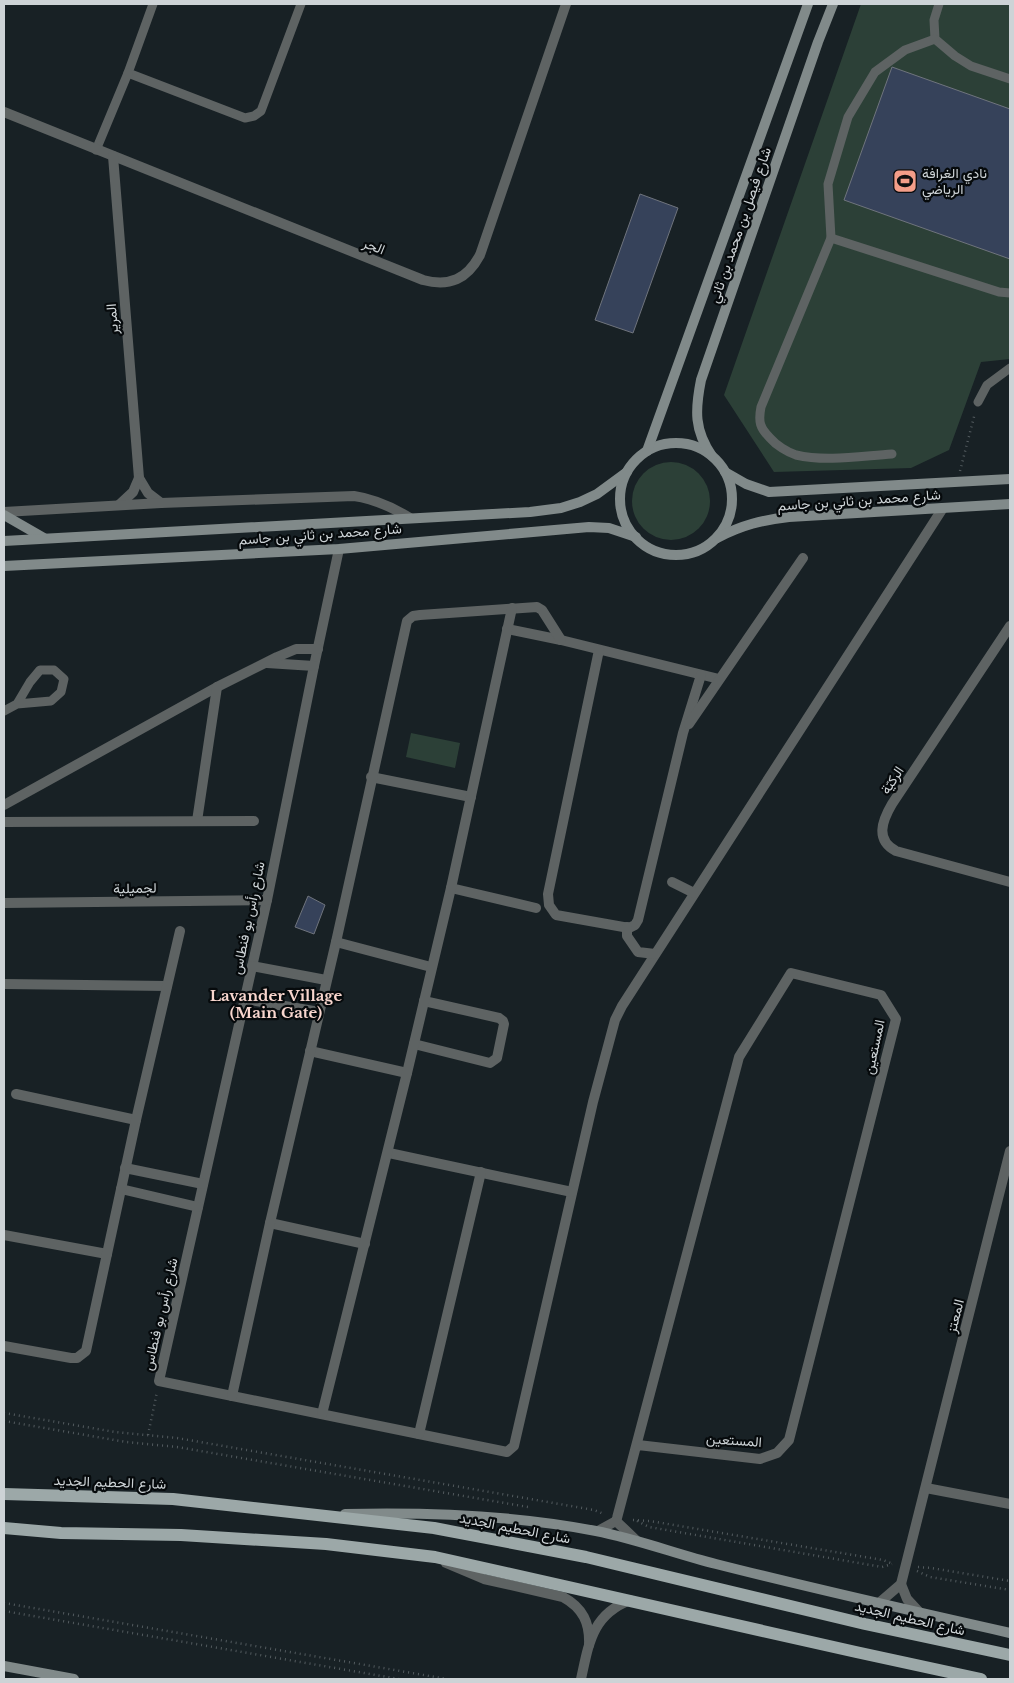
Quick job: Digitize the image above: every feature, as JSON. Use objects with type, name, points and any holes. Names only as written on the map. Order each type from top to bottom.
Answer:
[{"type":"main road","name":"شارع فيصل بن محمد بن ثاني","points":[[647,451],[808,4]]},
{"type":"main road","name":"شارع فيصل بن محمد بن ثاني","points":[[712,456],[702,442],[697,418],[697,402],[701,380],[818,42],[833,4]]},
{"type":"main road","points":[[676,443],[695,446],[712,456],[725,472],[731,489],[731,508],[725,525],[714,539],[696,551],[674,554],[653,550],[636,537],[626,523],[621,506],[621,488],[627,472],[633,464],[647,451],[656,446],[676,443]]},
{"type":"main road","name":"شارع محمد بن ثاني بن جاسم","points":[[4,541],[530,512],[561,508],[597,494],[627,472]]},
{"type":"main road","name":"شارع محمد بن ثاني بن جاسم","points":[[725,472],[746,484],[769,492],[1010,479]]},
{"type":"main road","name":"شارع محمد بن ثاني بن جاسم","points":[[714,539],[735,528],[758,521],[789,517],[1010,504]]},
{"type":"main road","points":[[4,514],[45,538]]},
{"type":"main road","name":"شارع محمد بن ثاني بن جاسم","points":[[4,566],[339,549],[589,527],[609,528],[636,537]]},
{"type":"main road","name":"شارع الحطيم الجديد","points":[[4,1494],[173,1499],[434,1528],[586,1557],[874,1626],[1010,1655]]},
{"type":"main road","points":[[320,1514],[407,1513],[494,1517],[598,1532],[636,1540],[715,1564],[1010,1633]]},
{"type":"main road","points":[[4,1528],[62,1533],[181,1535],[326,1544],[435,1556],[982,1679]]},
{"type":"main road","points":[[4,1666],[74,1679]]},
{"type":"street","name":"الجر","points":[[4,112],[423,280],[440,283],[457,280],[470,270],[480,255],[566,4]]},
{"type":"street","name":"المرير","points":[[113,156],[139,478]]},
{"type":"street","points":[[139,478],[148,493],[161,503]]},
{"type":"street","points":[[119,505],[133,492],[139,478]]},
{"type":"street","name":"شارع محمد بن ثاني بن جاسم","points":[[4,514],[119,505],[354,496],[373,499],[392,507],[410,518]]},
{"type":"street","points":[[159,1381],[507,1452],[514,1446],[593,1102],[615,1020],[694,893],[943,508]]},
{"type":"street","name":"شارع رأس بو فنطاس","points":[[159,1381],[267,900],[339,549]]},
{"type":"street","points":[[683,733],[803,558]]},
{"type":"street","points":[[232,1396],[407,621],[413,616],[531,606],[542,610],[561,640]]},
{"type":"street","points":[[322,1414],[389,1152],[451,888],[512,608]]},
{"type":"street","name":"الركيّة","points":[[1010,626],[892,804],[883,821],[882,835],[889,848],[896,851],[1010,882]]},
{"type":"street","points":[[507,629],[561,640],[719,679]]},
{"type":"street","points":[[4,805],[217,687],[266,662],[296,649],[318,649]]},
{"type":"street","points":[[599,650],[548,894],[549,905],[556,915],[630,928],[635,925],[638,920],[683,733],[701,675]]},
{"type":"street","points":[[266,662],[314,666]]},
{"type":"street","points":[[197,821],[217,687]]},
{"type":"street","points":[[371,777],[471,797]]},
{"type":"street","points":[[4,822],[254,820]]},
{"type":"street","points":[[672,882],[694,893]]},
{"type":"street","points":[[451,888],[536,908]]},
{"type":"street","name":"لجميلية","points":[[4,903],[267,900]]},
{"type":"street","points":[[627,927],[627,936],[638,952],[655,954]]},
{"type":"street","points":[[4,1346],[72,1358],[82,1355],[88,1346],[136,1120],[180,931]]},
{"type":"street","points":[[336,942],[432,967]]},
{"type":"street","points":[[252,966],[326,980]]},
{"type":"street","name":"المستعين","points":[[612,1518],[638,1445],[739,1058],[791,973],[881,995],[896,1019],[789,1440],[778,1453],[760,1459],[638,1445]]},
{"type":"street","points":[[4,984],[167,986]]},
{"type":"street","points":[[245,999],[319,1012]]},
{"type":"street","points":[[414,1044],[490,1063],[497,1058],[503,1021],[499,1018],[424,1001]]},
{"type":"street","points":[[310,1051],[407,1073]]},
{"type":"street","points":[[16,1094],[136,1120]]},
{"type":"street","points":[[389,1152],[572,1192]]},
{"type":"street","name":"المعتز","points":[[901,1584],[1010,1152]]},
{"type":"street","points":[[126,1168],[203,1184]]},
{"type":"street","points":[[419,1434],[481,1172]]},
{"type":"street","points":[[121,1189],[198,1207]]},
{"type":"street","points":[[270,1223],[365,1244]]},
{"type":"street","points":[[4,1235],[107,1254]]},
{"type":"street","points":[[926,1488],[1010,1504]]},
{"type":"street","points":[[598,1532],[612,1518],[636,1540]]},
{"type":"street","points":[[435,1556],[450,1566],[484,1579],[552,1594],[568,1600],[582,1611],[590,1633],[589,1645]]},
{"type":"street","points":[[880,1603],[901,1584],[907,1599],[918,1612]]},
{"type":"street","points":[[581,1679],[589,1645],[599,1622],[608,1612],[630,1600]]},
{"type":"lane","points":[[96,150],[128,73],[153,4]]},
{"type":"lane","points":[[128,73],[241,116],[254,116],[262,111],[301,4]]},
{"type":"lane","points":[[938,4],[934,20],[935,39],[955,56],[971,66],[1010,79]]},
{"type":"lane","points":[[892,454],[827,458],[795,454],[775,444],[764,432],[759,419],[761,408],[831,238],[828,184],[848,117],[874,72],[905,50],[935,39]]},
{"type":"lane","points":[[831,238],[999,292],[1010,293]]},
{"type":"lane","points":[[978,402],[987,385],[1010,368]]},
{"type":"lane","points":[[4,711],[17,704],[51,701],[61,692],[64,679],[54,670],[40,670],[30,682],[17,704]]},
{"type":"path","points":[[957,482],[978,402]]},
{"type":"path","points":[[148,1435],[159,1381]]},
{"type":"path","points":[[4,1413],[115,1432],[148,1435],[594,1510],[612,1518]]},
{"type":"path","points":[[4,1421],[126,1442],[177,1446],[531,1507]]},
{"type":"path","points":[[603,1518],[612,1518]]},
{"type":"path","points":[[637,1521],[650,1521],[883,1560],[892,1564],[882,1567],[649,1527],[637,1521]]},
{"type":"path","points":[[1010,1581],[925,1567],[914,1568],[921,1574],[930,1577],[1010,1590]]},
{"type":"path","points":[[4,1603],[447,1679]]},
{"type":"path","points":[[4,1611],[399,1679]]},
{"type":"green space","name":"نادي الغرافة الرياضي","points":[[861,4],[1010,4],[1010,359],[981,362],[949,450],[911,468],[774,472],[724,395]]},
{"type":"green space","points":[[671,462],[686,465],[703,479],[707,486],[710,501],[707,516],[693,533],[686,537],[671,540],[656,537],[639,523],[635,516],[632,501],[635,486],[649,469],[656,465]]},
{"type":"green space","points":[[411,733],[460,743],[455,768],[406,757]]},
{"type":"building","points":[[892,67],[1010,109],[1010,259],[844,200]]},
{"type":"building","points":[[640,194],[678,208],[633,333],[595,320]]},
{"type":"building","points":[[308,896],[325,905],[314,934],[295,927]]},
{"type":"place","name":"نادي الغرافة الرياضي","points":[[905,181]]},
{"type":"district","name":"Lavander Village (Main Gate)","points":[[276,1004]]}]
